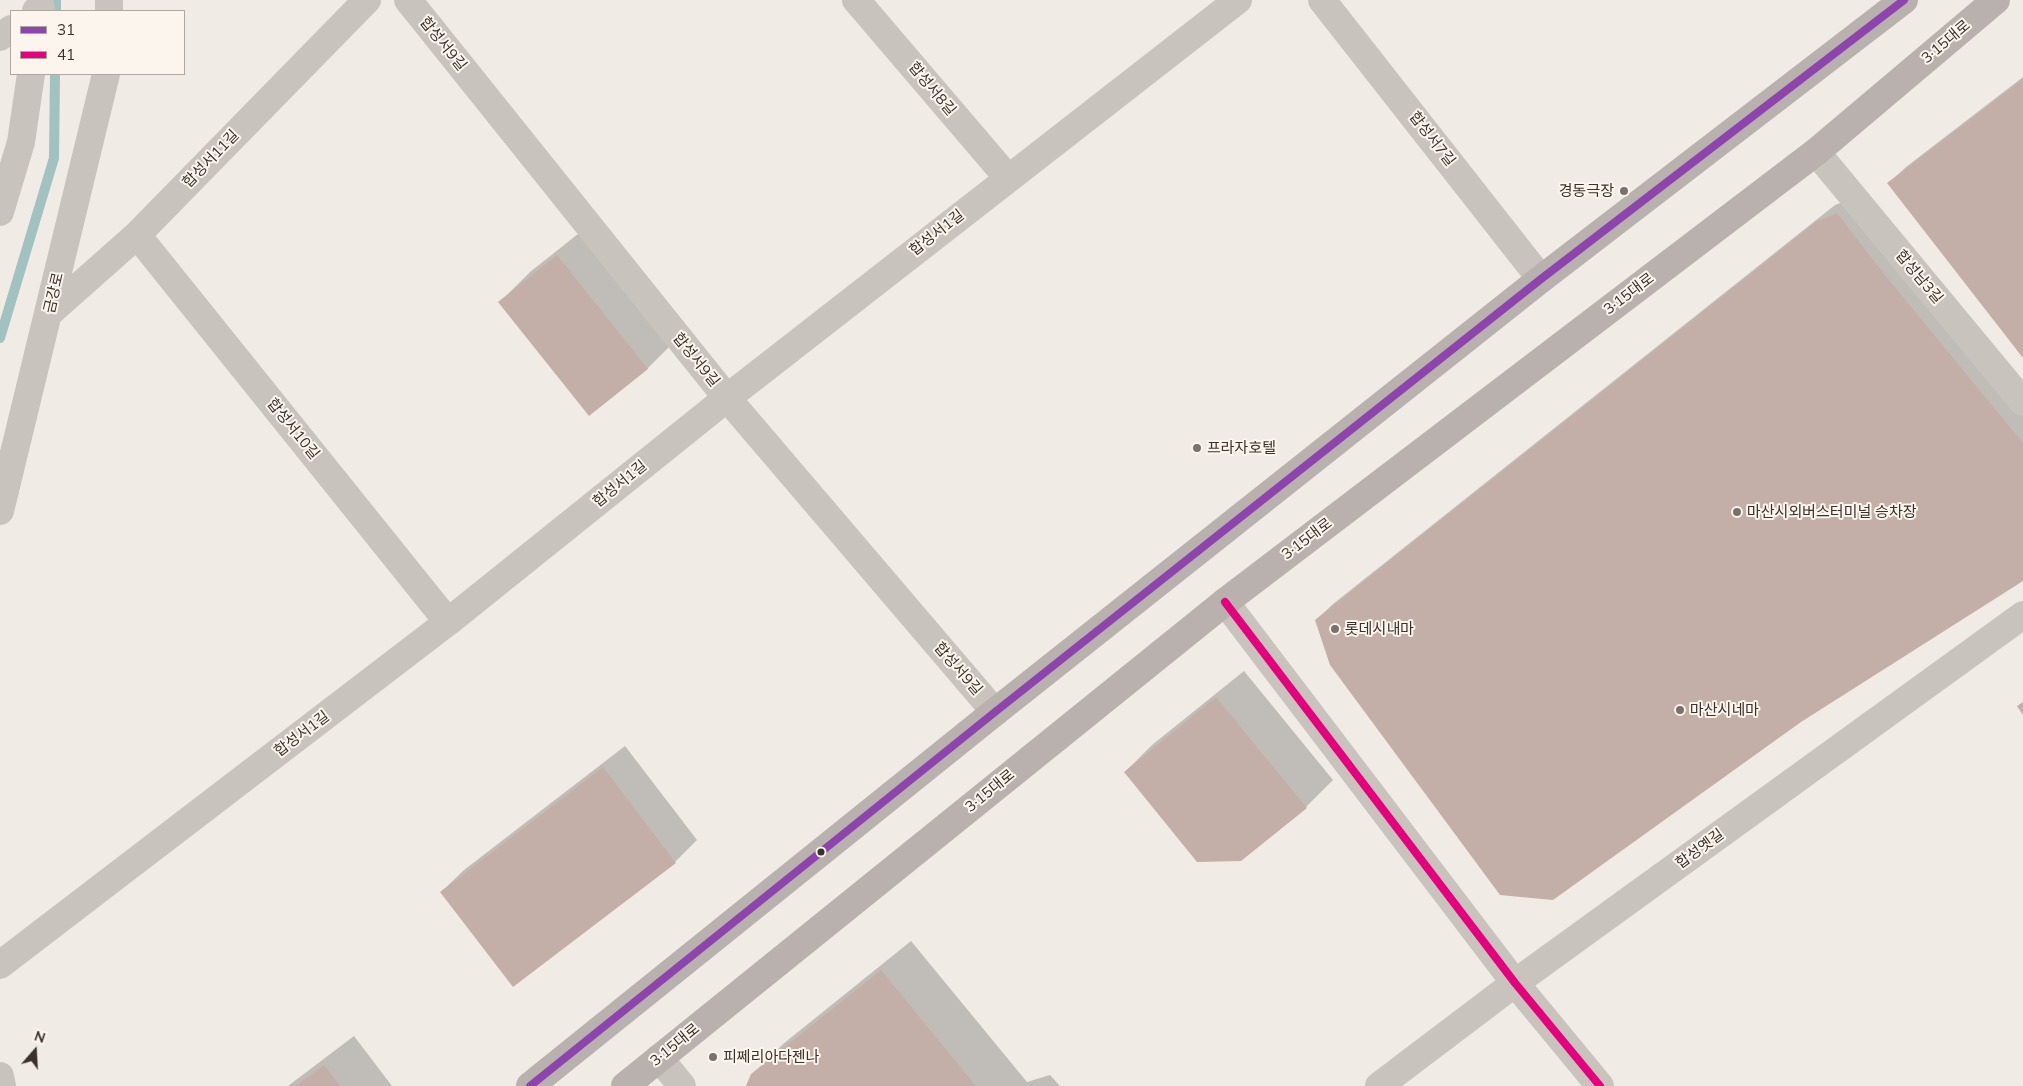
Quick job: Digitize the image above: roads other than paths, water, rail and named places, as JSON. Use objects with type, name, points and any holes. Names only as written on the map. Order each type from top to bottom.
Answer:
[{"type":"main road","points":[[530,1086],[995,712],[1541,279],[1904,0]]},
{"type":"main road","name":"3·15대로","points":[[625,1086],[1225,602],[1816,152],[1996,0]]},
{"type":"street","name":"합성서11길","points":[[49,313],[137,235],[367,0]]},
{"type":"street","name":"합성서9길","points":[[408,0],[727,398],[995,712]]},
{"type":"street","name":"합성서8길","points":[[856,0],[1008,178]]},
{"type":"street","name":"합성서1길","points":[[0,965],[448,622],[727,398],[1238,0]]},
{"type":"street","name":"합성서7길","points":[[1322,0],[1541,279]]},
{"type":"street","points":[[0,212],[21,142],[31,75]]},
{"type":"street","name":"금강로","points":[[0,511],[106,75]]},
{"type":"street","name":"합성남3길","points":[[1816,152],[2023,402]]},
{"type":"street","name":"합성서10길","points":[[137,235],[448,622]]},
{"type":"street","points":[[1225,602],[1515,983],[1600,1086]]},
{"type":"street","name":"합성옛길","points":[[1379,1086],[1515,983],[2023,615]]},
{"type":"street","points":[[659,1058],[682,1086]]},
{"type":"street","points":[[0,1076],[2,1086]]},
{"type":"waterway","points":[[56,0],[56,10]]},
{"type":"waterway","points":[[0,338],[54,158],[55,75]]},
{"type":"place","name":"경동극장","points":[[1624,191]]},
{"type":"place","name":"프라자호텔","points":[[1197,448]]},
{"type":"place","name":"마산시외버스터미널 승차장","points":[[1737,512]]},
{"type":"place","name":"롯데시내마","points":[[1335,629]]},
{"type":"place","name":"마산시네마","points":[[1680,710]]},
{"type":"place","name":"피쩨리아다젠나","points":[[713,1057]]}]
